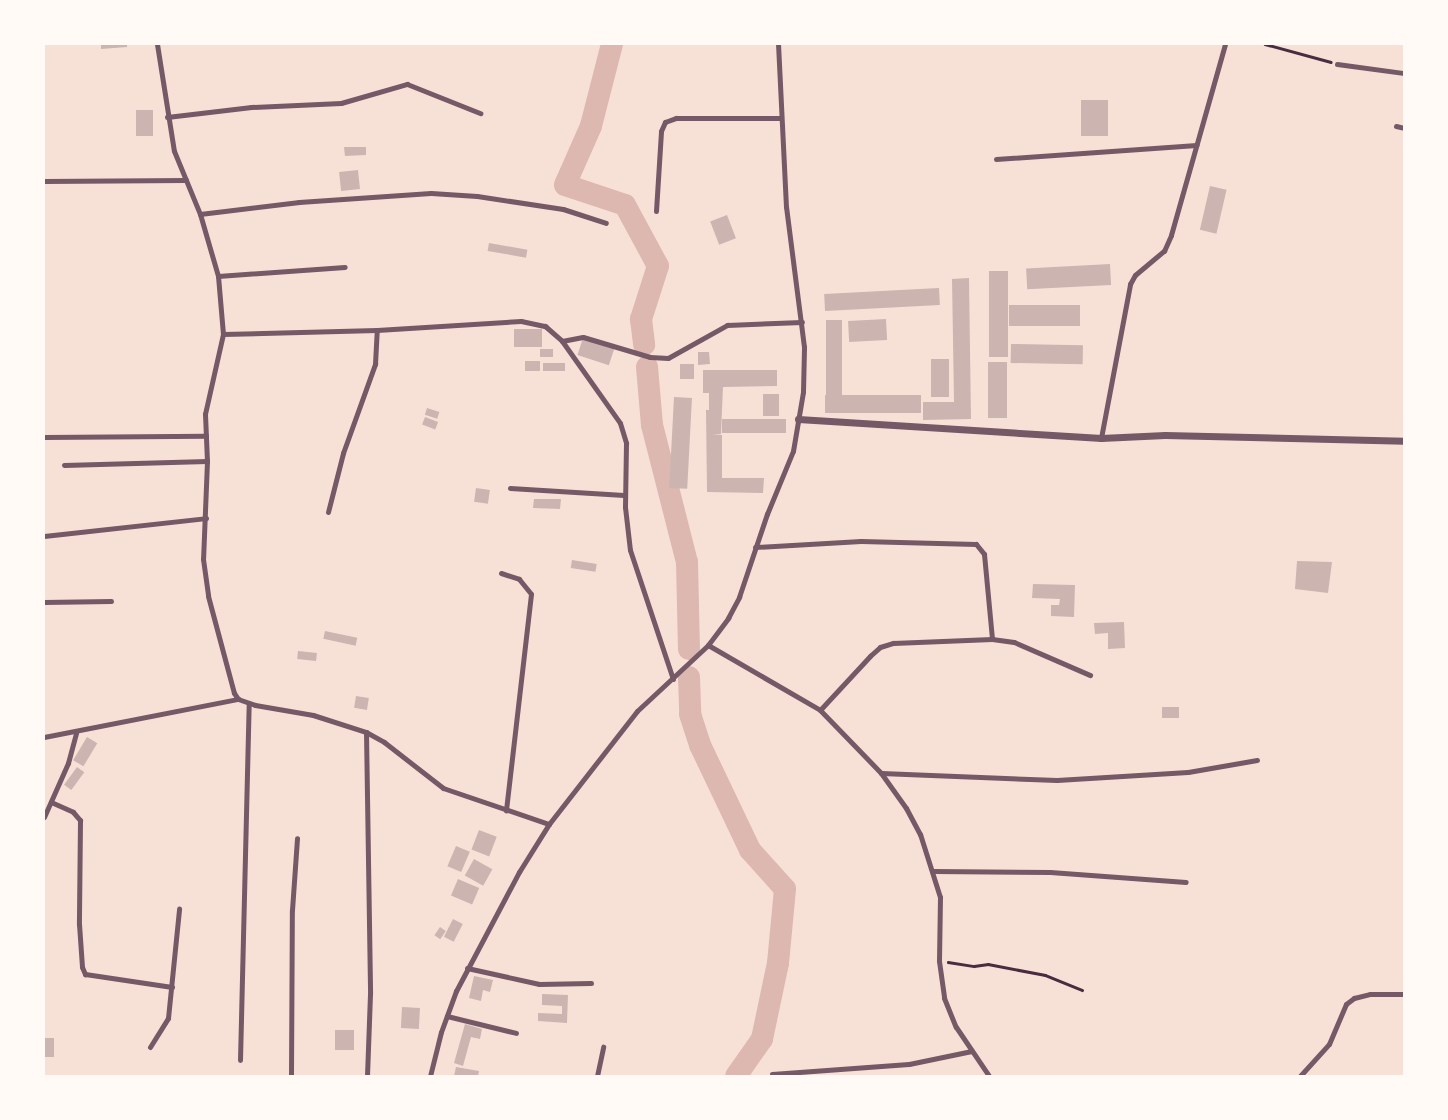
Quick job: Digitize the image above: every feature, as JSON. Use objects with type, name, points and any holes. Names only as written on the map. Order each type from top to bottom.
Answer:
[{"type":"street","points":[[157,44],[166,118],[174,151],[200,214],[218,276],[223,334],[206,401],[206,518],[203,559],[208,596],[231,686],[238,699]]},
{"type":"street","points":[[430,1076],[447,1016],[467,968],[519,872],[549,824],[615,736],[637,711],[708,645],[739,597],[755,547],[792,451],[803,392],[802,322],[786,207],[780,118],[778,44]]},
{"type":"street","points":[[1101,438],[1130,284],[1135,275],[1164,251],[1197,145],[1201,120],[1225,44]]},
{"type":"street","points":[[1337,64],[1404,72]]},
{"type":"street","points":[[166,118],[251,107],[341,103],[398,84],[423,88],[480,113]]},
{"type":"street","points":[[656,211],[661,131],[665,122],[676,118],[780,118]]},
{"type":"street","points":[[1396,126],[1404,128]]},
{"type":"street","points":[[996,160],[1197,145]]},
{"type":"street","points":[[44,181],[186,180]]},
{"type":"street","points":[[200,214],[299,202],[431,193],[477,196],[563,209],[606,223]]},
{"type":"street","points":[[218,276],[345,267]]},
{"type":"street","points":[[223,334],[377,330],[521,321],[545,326],[562,340],[620,423],[627,457],[624,495],[635,574],[673,679]]},
{"type":"street","points":[[562,340],[583,337],[650,357],[668,358],[727,324],[802,322]]},
{"type":"street","points":[[328,512],[343,453],[375,364],[377,330]]},
{"type":"street","points":[[798,419],[1101,438],[1165,436],[1404,441]]},
{"type":"street","points":[[44,437],[206,436]]},
{"type":"street","points":[[64,465],[207,461]]},
{"type":"street","points":[[510,488],[624,495]]},
{"type":"street","points":[[44,536],[206,518]]},
{"type":"street","points":[[755,547],[861,541],[976,544],[984,554],[992,639]]},
{"type":"street","points":[[501,574],[519,579],[531,594],[506,811]]},
{"type":"street","points":[[44,602],[111,602]]},
{"type":"street","points":[[820,710],[880,647],[904,642],[992,639],[1014,642],[1044,653],[1090,675]]},
{"type":"street","points":[[708,645],[820,710],[881,773],[916,826],[933,871],[940,897],[939,961],[944,998],[956,1027],[989,1076]]},
{"type":"street","points":[[44,737],[76,733],[166,711],[238,699],[249,703],[313,715],[366,732],[384,742],[443,788],[506,811],[549,824]]},
{"type":"street","points":[[240,1060],[249,703]]},
{"type":"street","points":[[366,732],[370,994],[366,1076]]},
{"type":"street","points":[[44,817],[76,733]]},
{"type":"street","points":[[881,773],[1058,780],[1188,772],[1257,760]]},
{"type":"street","points":[[51,802],[73,812],[80,820],[79,915],[82,967],[86,974],[172,987]]},
{"type":"street","points":[[290,1076],[292,910],[297,838]]},
{"type":"street","points":[[933,871],[1050,872],[1186,882]]},
{"type":"street","points":[[150,1047],[167,1022],[179,910]]},
{"type":"street","points":[[467,968],[539,984],[591,983]]},
{"type":"street","points":[[1300,1076],[1329,1044],[1340,1014],[1354,998],[1370,994],[1404,994]]},
{"type":"street","points":[[447,1016],[516,1033]]},
{"type":"street","points":[[597,1076],[603,1047]]},
{"type":"street","points":[[772,1074],[909,1064],[972,1051]]},
{"type":"path","points":[[1265,44],[1337,64]]},
{"type":"path","points":[[939,961],[974,966],[988,964],[1045,975],[1082,990]]},
{"type":"building","points":[[101,44],[127,44],[127,47],[101,49]]},
{"type":"building","points":[[1081,100],[1108,100],[1108,136],[1081,136]]},
{"type":"building","points":[[136,110],[153,110],[153,136],[136,136]]},
{"type":"building","points":[[344,147],[366,147],[366,155],[345,156]]},
{"type":"building","points":[[358,170],[360,189],[341,191],[339,172]]},
{"type":"building","points":[[1210,186],[1227,190],[1216,234],[1200,230]]},
{"type":"building","points":[[727,215],[736,238],[719,245],[710,221]]},
{"type":"building","points":[[489,243],[527,250],[526,258],[488,251]]},
{"type":"building","points":[[1110,264],[1111,285],[1027,289],[1026,268]]},
{"type":"building","points":[[989,271],[1008,271],[1008,357],[989,357]]},
{"type":"building","points":[[969,278],[971,419],[923,420],[923,402],[954,402],[952,279]]},
{"type":"building","points":[[939,288],[940,305],[825,311],[824,294]]},
{"type":"building","points":[[1009,305],[1080,305],[1080,326],[1009,326]]},
{"type":"building","points":[[886,319],[887,340],[849,342],[848,321]]},
{"type":"building","points":[[826,320],[842,320],[842,395],[826,395]]},
{"type":"building","points":[[514,329],[542,329],[542,347],[514,347]]},
{"type":"building","points":[[583,338],[614,348],[609,365],[577,355]]},
{"type":"building","points":[[1011,344],[1083,345],[1083,364],[1011,363]]},
{"type":"building","points":[[540,349],[553,349],[553,357],[540,357]]},
{"type":"building","points":[[698,352],[709,352],[710,364],[698,365]]},
{"type":"building","points":[[931,359],[949,359],[949,397],[931,397]]},
{"type":"building","points":[[525,361],[540,361],[540,371],[525,371]]},
{"type":"building","points":[[988,362],[1007,362],[1007,418],[988,418]]},
{"type":"building","points":[[543,363],[565,363],[565,371],[543,371]]},
{"type":"building","points":[[680,364],[694,364],[694,379],[680,379]]},
{"type":"building","points":[[703,370],[777,370],[777,386],[723,387],[721,434],[712,434],[722,435],[722,478],[764,478],[763,493],[707,492],[706,410],[709,410],[709,393],[703,393]]},
{"type":"building","points":[[763,394],[779,394],[779,416],[763,416]]},
{"type":"building","points":[[825,395],[921,395],[921,413],[825,413]]},
{"type":"building","points":[[674,397],[692,398],[687,489],[669,488]]},
{"type":"building","points":[[427,408],[439,412],[437,419],[425,415]]},
{"type":"building","points":[[425,417],[438,422],[435,429],[422,424]]},
{"type":"building","points":[[722,419],[786,419],[786,433],[722,433]]},
{"type":"building","points":[[476,488],[490,490],[488,504],[474,502]]},
{"type":"building","points":[[534,499],[561,499],[560,509],[533,508]]},
{"type":"building","points":[[572,560],[597,564],[595,572],[571,568]]},
{"type":"building","points":[[1297,561],[1332,562],[1328,593],[1295,589]]},
{"type":"building","points":[[1033,584],[1075,585],[1074,617],[1051,616],[1051,605],[1059,605],[1060,599],[1032,598]]},
{"type":"building","points":[[1124,622],[1125,648],[1108,649],[1108,633],[1095,634],[1094,623]]},
{"type":"building","points":[[325,631],[357,638],[356,646],[323,639]]},
{"type":"building","points":[[298,651],[317,653],[316,661],[297,659]]},
{"type":"building","points":[[356,696],[369,698],[367,710],[354,708]]},
{"type":"building","points":[[1162,707],[1179,707],[1179,718],[1162,718]]},
{"type":"building","points":[[87,737],[97,743],[83,766],[73,760]]},
{"type":"building","points":[[77,767],[84,772],[71,790],[64,785]]},
{"type":"building","points":[[479,830],[497,837],[489,856],[471,850]]},
{"type":"building","points":[[456,846],[470,852],[461,872],[447,866]]},
{"type":"building","points":[[474,859],[492,869],[483,886],[465,876]]},
{"type":"building","points":[[458,879],[479,888],[472,905],[451,896]]},
{"type":"building","points":[[453,919],[463,924],[454,942],[444,937]]},
{"type":"building","points":[[440,927],[446,931],[440,939],[434,935]]},
{"type":"building","points":[[474,976],[493,980],[490,992],[483,990],[481,1001],[469,998]]},
{"type":"building","points":[[542,994],[568,995],[567,1023],[538,1021],[538,1013],[562,1014],[562,1006],[542,1005]]},
{"type":"building","points":[[402,1007],[420,1008],[419,1029],[401,1028]]},
{"type":"building","points":[[465,1024],[482,1029],[480,1039],[471,1037],[463,1066],[454,1063]]},
{"type":"building","points":[[335,1030],[354,1030],[354,1050],[335,1050]]},
{"type":"building","points":[[45,1038],[54,1038],[54,1057],[45,1057]]},
{"type":"building","points":[[456,1067],[479,1071],[478,1076],[454,1076]]},
{"type":"waterway","points":[[612,44],[591,126],[565,185],[625,205],[658,266],[641,319],[644,345]]},
{"type":"waterway","points":[[647,367],[652,425],[687,562],[689,649]]},
{"type":"waterway","points":[[689,677],[690,714],[700,745],[750,850],[785,889],[778,963],[762,1039],[736,1076]]}]
